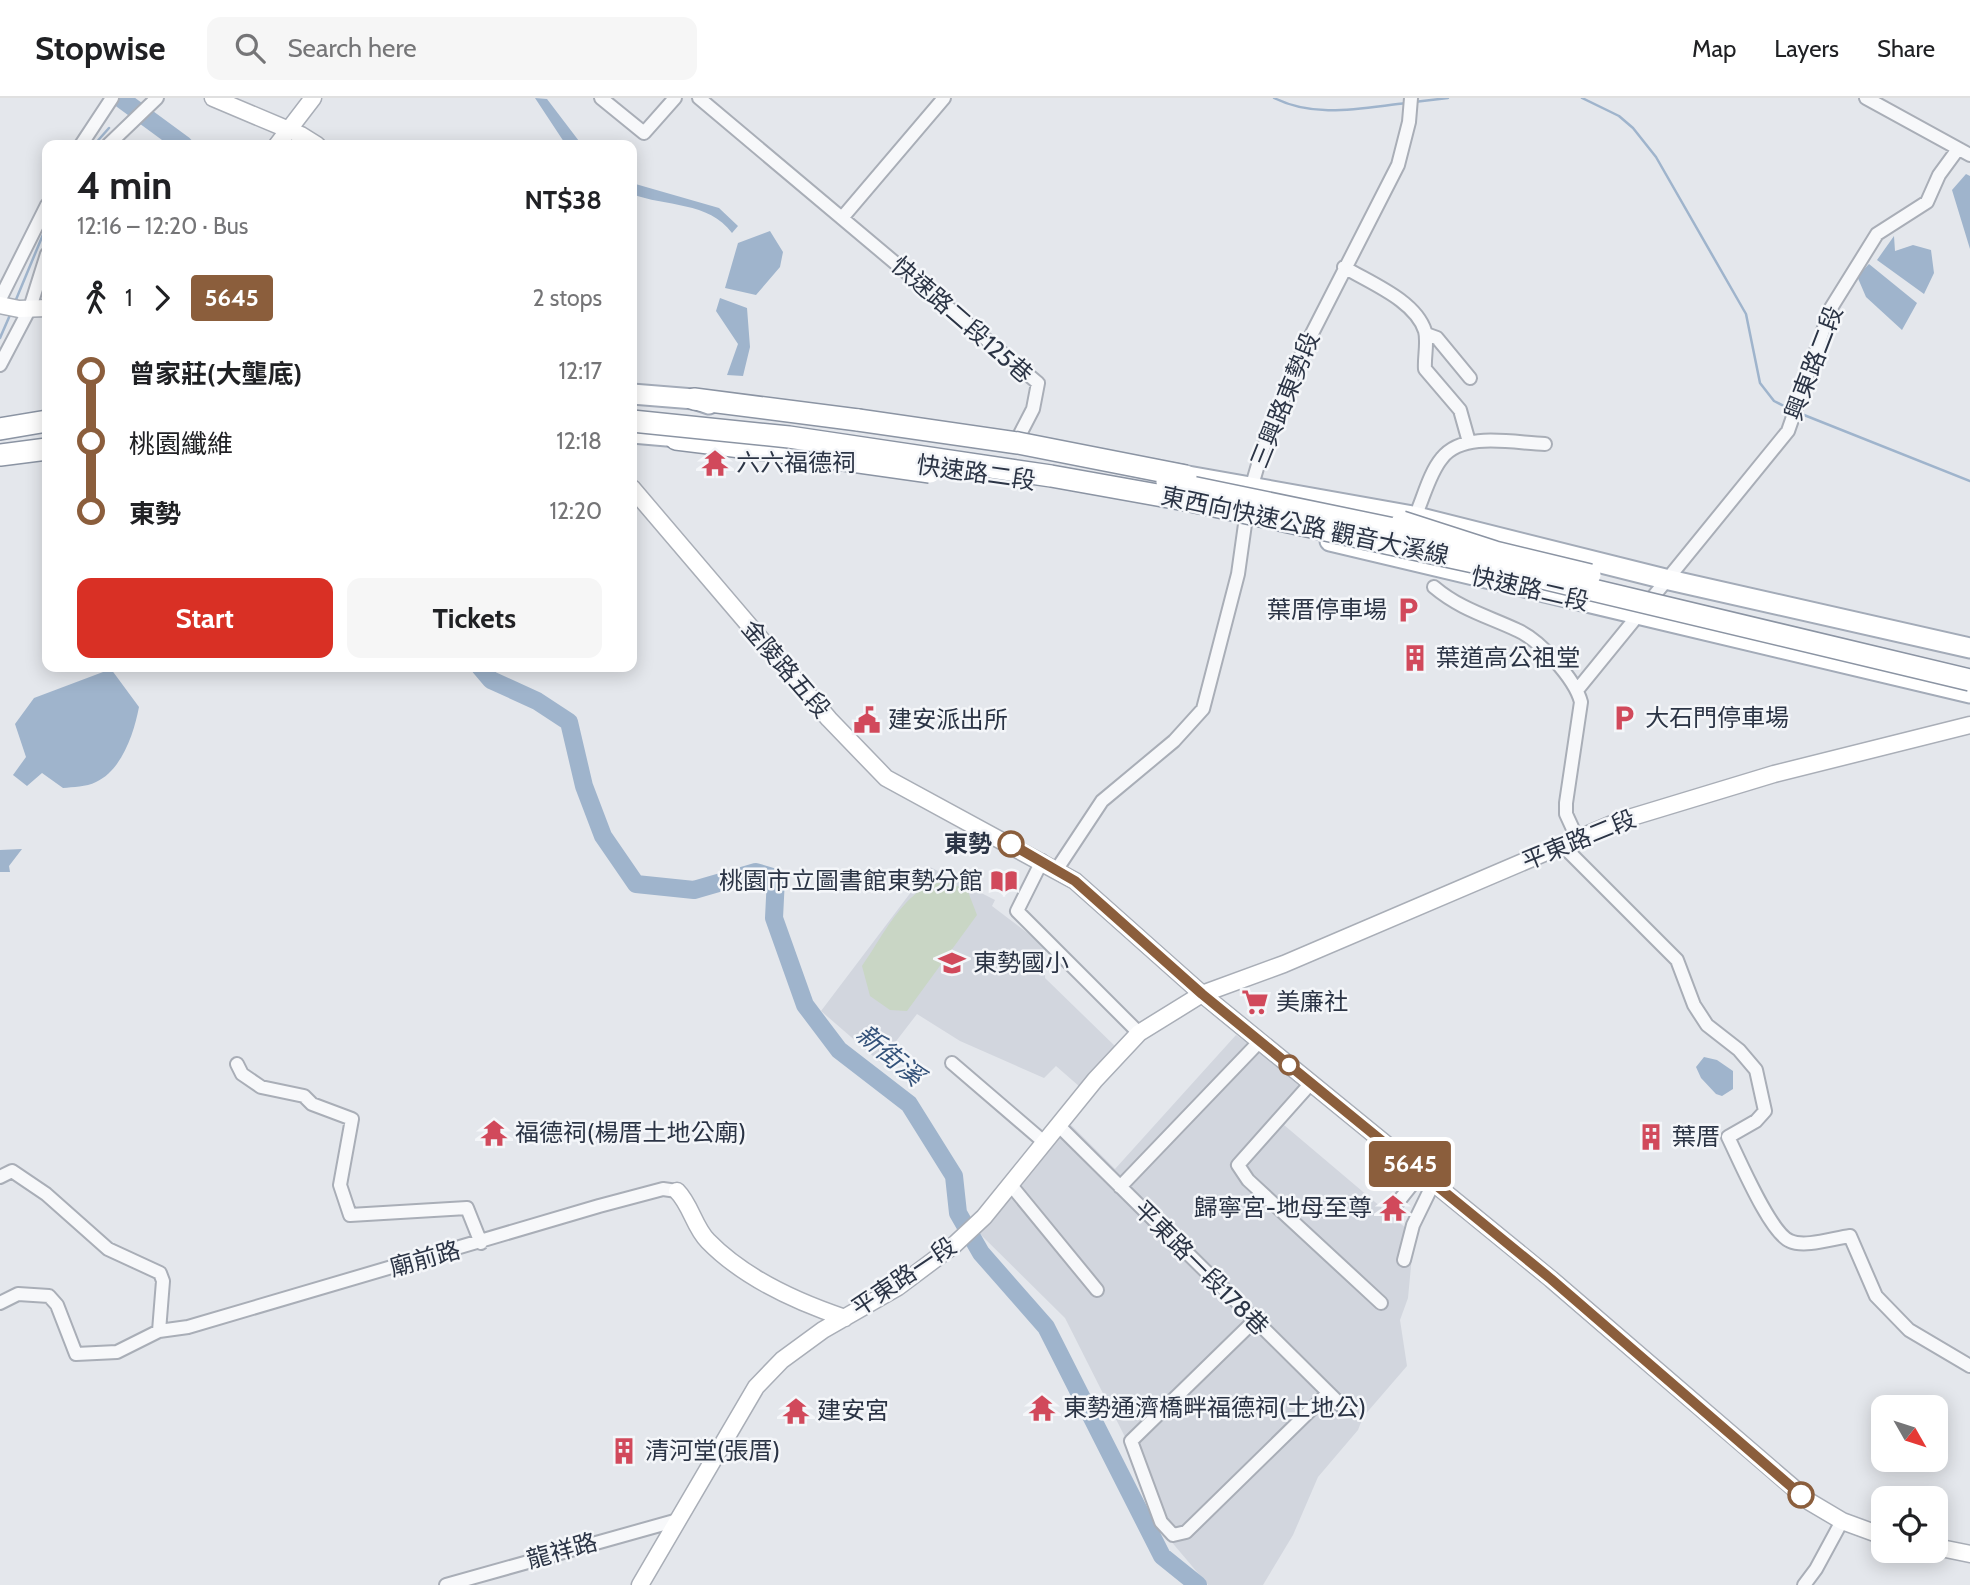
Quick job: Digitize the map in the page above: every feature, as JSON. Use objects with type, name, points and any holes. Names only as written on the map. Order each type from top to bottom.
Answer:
[{"type":"highway","points":[[694,399],[1018,443],[1382,515],[1494,559]]},
{"type":"highway","name":"東西向快速公路 觀音大溪線","points":[[637,411],[1019,457],[1333,514],[1494,559],[1970,680]]},
{"type":"highway","points":[[0,429],[42,422]]},
{"type":"highway","name":"東西向快速公路 觀音大溪線","points":[[637,422],[789,437],[1051,475],[1494,559],[1970,665]]},
{"type":"highway","points":[[0,441],[42,435]]},
{"type":"highway","points":[[676,439],[1066,491],[1446,564],[1494,559]]},
{"type":"highway","points":[[0,458],[42,450]]},
{"type":"highway","points":[[0,468],[42,459]]},
{"type":"main road","name":"快速路二段","points":[[637,394],[694,399],[716,406],[1020,447],[1413,516],[1665,579],[1970,648]]},
{"type":"main road","points":[[0,436],[42,429]]},
{"type":"main road","name":"快速路二段","points":[[637,434],[676,439],[717,437],[1079,487],[1245,521],[1970,693]]},
{"type":"main road","points":[[0,458],[42,458]]},
{"type":"street","points":[[213,98],[307,140]]},
{"type":"street","points":[[601,98],[644,133],[675,98]]},
{"type":"street","points":[[699,98],[842,218],[944,98]]},
{"type":"street","name":"三興路東勢段","points":[[1139,1033],[1017,911],[1102,801],[1174,741],[1203,709],[1238,574],[1251,486],[1301,355],[1398,165],[1409,122],[1411,98]]},
{"type":"street","points":[[1866,98],[1964,152]]},
{"type":"street","points":[[280,140],[312,99]]},
{"type":"street","points":[[84,140],[110,102]]},
{"type":"street","points":[[113,140],[154,102]]},
{"type":"street","name":"興東路二段","points":[[1578,689],[1788,430],[1831,308],[1877,234],[1927,202],[1939,175],[1964,152]]},
{"type":"street","points":[[42,216],[1,303],[27,309],[42,308]]},
{"type":"street","name":"快速路二段125巷","points":[[842,218],[1038,383],[1033,409],[1018,438]]},
{"type":"street","points":[[1344,267],[1401,302],[1419,319],[1426,334],[1425,369],[1460,410],[1469,442]]},
{"type":"street","points":[[0,365],[27,309],[42,268]]},
{"type":"street","points":[[1426,334],[1437,338],[1470,378]]},
{"type":"street","points":[[1419,507],[1440,459],[1453,446],[1469,442],[1545,444]]},
{"type":"street","name":"金陵路五段","points":[[637,494],[829,719],[886,778],[1050,865],[1131,928],[1202,994],[1551,1279],[1810,1502],[1842,1521],[1871,1532]]},
{"type":"street","points":[[1434,587],[1476,616],[1520,631],[1547,652],[1578,689],[1581,702],[1566,803],[1570,842],[1677,960],[1700,1015],[1756,1070],[1765,1111],[1756,1121],[1728,1137],[1758,1199],[1778,1232],[1789,1241],[1798,1242],[1850,1236],[1876,1296],[1909,1330],[1970,1366]]},
{"type":"street","name":"平東路二段","points":[[1202,994],[1284,964],[1619,821],[1774,774],[1970,725]]},
{"type":"street","name":"平東路一段","points":[[640,1585],[756,1387],[782,1360],[898,1287],[954,1245],[984,1217],[1095,1080],[1139,1033],[1202,994]]},
{"type":"street","points":[[1120,1187],[1260,1041]]},
{"type":"street","points":[[952,1063],[1044,1142]]},
{"type":"street","points":[[237,1064],[243,1074],[261,1087],[304,1096],[313,1104],[352,1119],[340,1185],[350,1215],[467,1208],[481,1243]]},
{"type":"street","points":[[1311,1083],[1238,1166],[1248,1180],[1381,1303]]},
{"type":"street","name":"平東路一段178巷","points":[[1058,1125],[1346,1410]]},
{"type":"street","points":[[0,1177],[12,1171],[46,1194],[108,1249],[160,1273],[163,1281],[159,1331]]},
{"type":"street","points":[[1398,1202],[1427,1178]]},
{"type":"street","points":[[1405,1260],[1427,1178]]},
{"type":"street","points":[[1010,1185],[1097,1290]]},
{"type":"street","name":"廟前路","points":[[0,1303],[18,1294],[49,1296],[57,1305],[76,1354],[117,1352],[159,1331],[188,1327],[663,1189],[677,1191],[684,1198],[707,1241],[751,1274],[790,1297],[845,1318]]},
{"type":"street","points":[[1254,1321],[1131,1441],[1161,1522],[1173,1535],[1186,1532],[1327,1394]]},
{"type":"street","name":"龍祥路","points":[[446,1585],[678,1520]]},
{"type":"street","points":[[1804,1585],[1816,1569],[1842,1521]]},
{"type":"street","points":[[1948,1549],[1970,1553]]},
{"type":"shaded area","name":"東勢國小","points":[[930,867],[995,900],[992,906],[1046,947],[1045,978],[1118,1049],[1080,1087],[1056,1066],[1044,1078],[960,1041],[917,1014],[880,1062],[821,1011]]},
{"type":"shaded area","points":[[1236,1035],[1314,1089],[1284,1125],[1414,1235],[1408,1298],[1400,1320],[1407,1366],[1363,1417],[1358,1430],[1318,1477],[1293,1535],[1263,1585],[1208,1585],[1159,1527],[1125,1437],[1065,1318],[979,1233],[1070,1124],[1115,1169]]},
{"type":"green space","points":[[945,882],[967,889],[977,915],[907,1011],[890,1010],[870,996],[862,966],[907,902],[931,885]]},
{"type":"water","points":[[535,98],[547,99],[578,140],[563,140]]},
{"type":"water","points":[[1966,174],[1970,176],[1970,249],[1952,190]]},
{"type":"water","points":[[637,184],[719,208],[738,226],[732,233],[711,215],[699,210],[637,196]]},
{"type":"water","points":[[770,231],[783,252],[780,267],[756,295],[725,288],[738,243]]},
{"type":"water","points":[[1894,236],[1895,251],[1913,245],[1931,250],[1934,273],[1924,294],[1877,260]]},
{"type":"water","points":[[1869,264],[1917,303],[1902,330],[1866,297],[1857,276]]},
{"type":"water","points":[[720,298],[747,308],[750,347],[743,376],[727,375],[738,344],[716,311]]},
{"type":"water","points":[[103,672],[113,672],[139,707],[130,739],[113,769],[92,784],[63,788],[42,773],[27,786],[13,775],[26,757],[15,724],[34,698]]},
{"type":"water","points":[[22,849],[9,866],[10,872],[0,872],[0,850]]},
{"type":"water","points":[[1704,1057],[1717,1060],[1733,1071],[1733,1089],[1722,1096],[1716,1094],[1701,1078],[1696,1067]]},
{"type":"waterway","name":"新街溪","points":[[120,98],[177,140]]},
{"type":"waterway","points":[[1274,98],[1322,110],[1407,103]]},
{"type":"waterway","points":[[1414,102],[1448,98]]},
{"type":"waterway","points":[[1582,98],[1619,116],[1633,128],[1656,157],[1746,314],[1760,383],[1774,401],[1790,409]]},
{"type":"waterway","points":[[98,140],[109,128]]},
{"type":"waterway","points":[[15,302],[42,237]]},
{"type":"waterway","points":[[0,338],[10,315]]},
{"type":"waterway","points":[[1799,413],[1970,481]]},
{"type":"waterway","name":"新街溪","points":[[484,672],[491,680],[537,701],[569,722],[584,786],[603,836],[636,884],[694,890],[756,872],[776,878],[774,918],[805,1005],[839,1050],[909,1104],[954,1176],[958,1213],[981,1253],[1046,1327],[1162,1556],[1198,1585]]},
{"type":"bus line","name":"5645","points":[[1011,844],[1075,881],[1131,928],[1202,994],[1551,1279],[1801,1495]]},
{"type":"place","name":"六六福德祠","points":[[715,463]]},
{"type":"place","name":"葉厝停車場","points":[[1408,610]]},
{"type":"place","name":"葉道高公祖堂","points":[[1415,658]]},
{"type":"place","name":"大石門停車場","points":[[1624,718]]},
{"type":"place","name":"建安派出所","points":[[867,720]]},
{"type":"place","name":"東勢","points":[[1011,844]]},
{"type":"place","name":"桃園市立圖書館東勢分館","points":[[1004,881]]},
{"type":"place","name":"東勢國小","points":[[952,963]]},
{"type":"place","name":"美廉社","points":[[1255,1002]]},
{"type":"place","name":"福德祠(楊厝土地公廟)","points":[[494,1133]]},
{"type":"place","name":"葉厝","points":[[1651,1137]]},
{"type":"place","name":"歸寧宮-地母至尊","points":[[1393,1208]]},
{"type":"place","name":"東勢通濟橋畔福德祠(土地公)","points":[[1042,1408]]},
{"type":"place","name":"建安宮","points":[[796,1411]]},
{"type":"place","name":"清河堂(張厝)","points":[[624,1451]]}]
